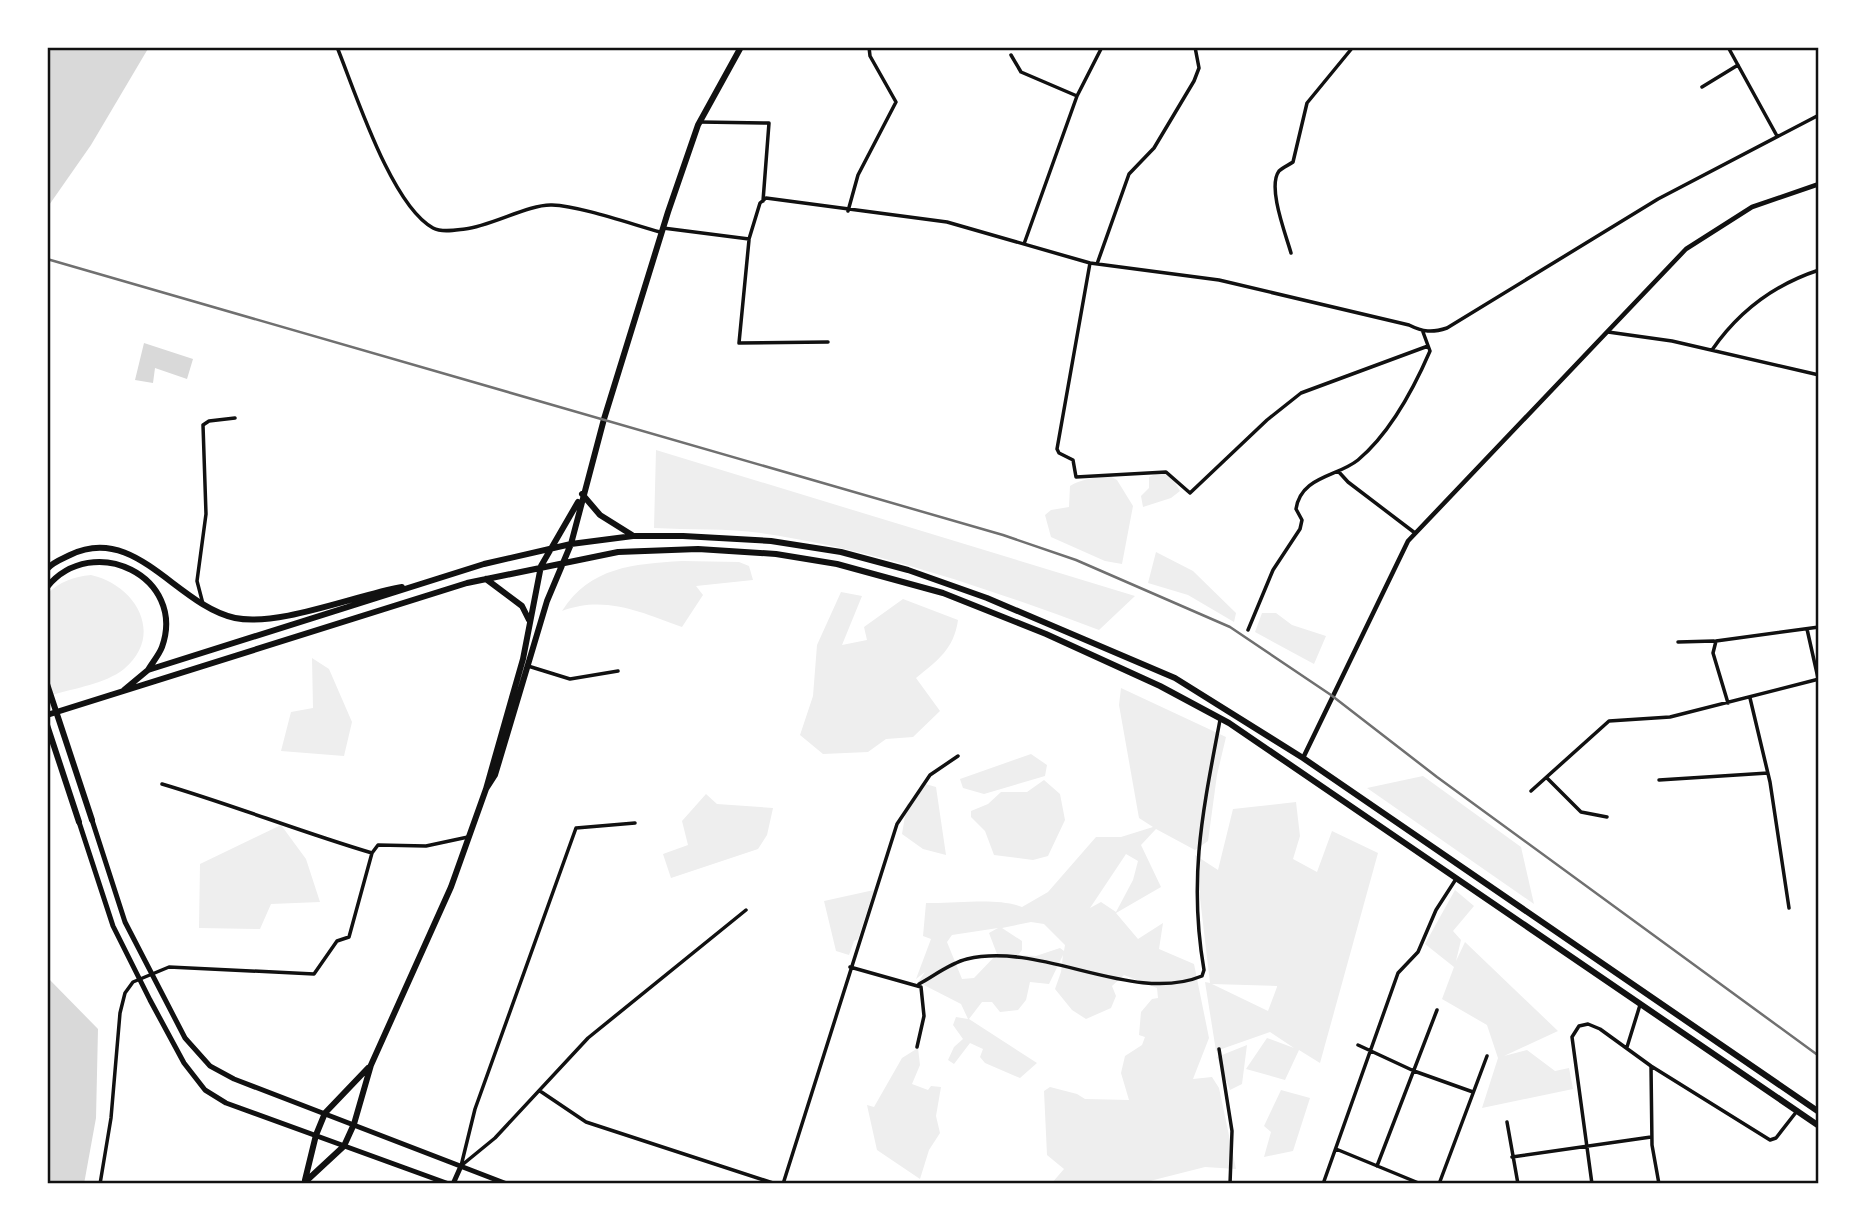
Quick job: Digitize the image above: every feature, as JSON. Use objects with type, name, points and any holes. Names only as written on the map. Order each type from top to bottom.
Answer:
[{"type":"highway","points":[[486,789],[499,764],[547,601],[571,544],[582,494],[662,230],[700,122],[741,47]]},
{"type":"highway","points":[[582,494],[600,515],[633,536]]},
{"type":"highway","points":[[304,1183],[344,1146],[354,1124],[371,1065],[451,887],[486,789],[530,622],[541,566],[582,494]]},
{"type":"highway","points":[[148,670],[484,564],[571,544],[633,536],[771,541],[841,552],[908,570],[987,598],[1175,678],[1303,758],[1819,1112]]},
{"type":"highway","points":[[47,569],[83,548],[116,548],[141,559],[204,606],[236,618],[276,617],[425,583]]},
{"type":"highway","points":[[47,715],[486,579],[618,552],[698,549],[776,554],[876,574],[943,593],[1046,634],[1160,686],[1229,723],[1819,1126]]},
{"type":"highway","points":[[47,587],[58,575],[86,562],[112,561],[134,570],[152,586],[163,606],[166,624],[162,648],[148,670],[120,693]]},
{"type":"highway","points":[[486,579],[522,606],[530,622]]},
{"type":"highway","points":[[47,684],[92,820]]},
{"type":"highway","points":[[47,725],[79,822]]},
{"type":"highway","points":[[304,1183],[316,1135],[325,1113],[371,1065]]},
{"type":"main road","points":[[92,820],[125,922],[185,1038],[210,1066],[234,1079],[507,1184]]},
{"type":"main road","points":[[79,822],[113,926],[184,1063],[205,1090],[226,1103],[451,1184],[461,1166]]},
{"type":"street","points":[[337,47],[364,121],[381,155],[411,205],[433,228],[442,231],[475,228],[551,205],[662,230],[749,239]]},
{"type":"street","points":[[848,211],[858,176],[896,102],[870,57],[869,47]]},
{"type":"street","points":[[1024,244],[1077,96],[1102,47]]},
{"type":"street","points":[[1097,264],[1129,174],[1154,148],[1194,81],[1199,68],[1195,47]]},
{"type":"street","points":[[1291,253],[1278,205],[1277,177],[1282,168],[1293,162],[1307,103],[1353,47]]},
{"type":"street","points":[[1728,47],[1777,136]]},
{"type":"street","points":[[1011,55],[1026,75],[1077,96]]},
{"type":"street","points":[[1702,87],[1738,65]]},
{"type":"street","points":[[763,201],[766,198],[806,202],[848,211],[947,222],[1090,263],[1219,280],[1409,325],[1423,332],[1447,328],[1658,199],[1819,115]]},
{"type":"street","points":[[700,122],[769,123],[763,201],[749,239],[738,343],[828,342]]},
{"type":"street","points":[[1303,758],[1387,580],[1415,533],[1686,249],[1752,207],[1819,184]]},
{"type":"street","points":[[1090,263],[1057,449],[1059,453],[1073,460],[1076,477],[1166,472],[1190,494],[1267,419],[1301,393],[1428,346]]},
{"type":"street","points":[[1712,350],[1740,313],[1785,285],[1819,270]]},
{"type":"street","points":[[1248,630],[1273,570],[1300,529],[1302,520],[1296,509],[1298,500],[1315,480],[1360,458],[1408,398],[1430,351],[1423,332]]},
{"type":"street","points":[[1605,332],[1712,350],[1819,375]]},
{"type":"street","points":[[204,606],[197,581],[206,514],[202,425],[209,421],[235,418]]},
{"type":"street","points":[[1338,471],[1348,482],[1415,533]]},
{"type":"street","points":[[1678,642],[1716,641],[1819,627]]},
{"type":"street","points":[[1531,791],[1609,721],[1661,719],[1819,679],[1807,629]]},
{"type":"street","points":[[1716,641],[1713,653],[1728,703]]},
{"type":"street","points":[[528,666],[570,679],[618,671]]},
{"type":"street","points":[[1750,698],[1768,773],[1789,908]]},
{"type":"street","points":[[850,967],[919,984],[957,962],[1008,954],[1152,983],[1202,976],[1204,970],[1195,914],[1198,856],[1201,818],[1220,720]]},
{"type":"street","points":[[783,1184],[897,824],[930,775],[958,756]]},
{"type":"street","points":[[1659,780],[1768,773]]},
{"type":"street","points":[[1546,777],[1581,812],[1607,817]]},
{"type":"street","points":[[162,784],[257,812],[323,839],[372,853]]},
{"type":"street","points":[[461,1166],[475,1109],[576,828],[635,823]]},
{"type":"street","points":[[100,1184],[112,1106],[120,1013],[125,993],[138,978],[151,972],[182,967],[269,974],[316,973],[337,941],[349,937],[372,853],[382,843],[426,846],[468,837]]},
{"type":"street","points":[[1323,1184],[1398,973],[1418,952],[1436,910],[1456,880]]},
{"type":"street","points":[[461,1166],[481,1152],[588,1038],[746,910]]},
{"type":"street","points":[[916,1047],[924,1016],[924,994],[919,984]]},
{"type":"street","points":[[1627,1048],[1640,1005]]},
{"type":"street","points":[[1377,1166],[1437,1010]]},
{"type":"street","points":[[1592,1184],[1573,1034],[1579,1026],[1588,1024],[1770,1140],[1776,1138],[1797,1111]]},
{"type":"street","points":[[1358,1045],[1414,1071],[1474,1093]]},
{"type":"street","points":[[1219,1049],[1232,1131],[1230,1184]]},
{"type":"street","points":[[1439,1184],[1487,1056]]},
{"type":"street","points":[[1651,1066],[1651,1136],[1659,1184]]},
{"type":"street","points":[[540,1091],[586,1122],[776,1184]]},
{"type":"street","points":[[1507,1122],[1518,1184]]},
{"type":"street","points":[[1512,1157],[1587,1148],[1651,1136]]},
{"type":"street","points":[[1336,1149],[1421,1184]]},
{"type":"shaded area","points":[[47,47],[149,47],[91,145],[47,208]]},
{"type":"shaded area","points":[[144,343],[193,359],[187,379],[155,368],[153,383],[135,380]]},
{"type":"shaded area","points":[[656,450],[1135,596],[1099,630],[933,572],[805,540],[748,531],[654,528]]},
{"type":"shaded area","points":[[1162,471],[1171,476],[1180,491],[1171,498],[1143,507],[1141,496],[1149,488],[1149,477]]},
{"type":"shaded area","points":[[1106,474],[1117,480],[1133,506],[1122,564],[1105,561],[1051,537],[1045,515],[1051,510],[1069,507],[1070,486]]},
{"type":"shaded area","points":[[1156,552],[1193,571],[1236,613],[1234,622],[1188,595],[1148,583]]},
{"type":"shaded area","points":[[682,561],[739,562],[749,566],[753,580],[696,586],[703,595],[682,627],[637,611],[608,605],[578,606],[562,611],[573,596],[599,577],[630,567]]},
{"type":"shaded area","points":[[91,575],[121,589],[132,600],[140,613],[142,641],[136,656],[116,674],[99,682],[52,695],[47,680],[47,594],[68,580]]},
{"type":"shaded area","points":[[841,592],[862,596],[842,645],[867,640],[864,627],[903,599],[958,620],[949,646],[916,678],[940,711],[913,737],[886,739],[868,752],[823,754],[800,735],[813,696],[817,645]]},
{"type":"shaded area","points":[[1262,613],[1276,613],[1292,625],[1326,636],[1314,664],[1255,632]]},
{"type":"shaded area","points":[[312,658],[329,669],[352,722],[344,756],[281,751],[291,712],[313,708]]},
{"type":"shaded area","points":[[1121,688],[1226,737],[1217,775],[1208,841],[1195,850],[1156,829],[1141,845],[1161,887],[1116,913],[1138,939],[1163,923],[1159,949],[1194,964],[1209,1038],[1193,1079],[1212,1077],[1219,1088],[1236,1169],[1205,1167],[1138,1184],[1051,1184],[1064,1169],[1047,1155],[1044,1091],[1050,1087],[1077,1094],[1085,1099],[1129,1100],[1121,1073],[1125,1056],[1142,1045],[1145,1037],[1139,1035],[1141,1012],[1152,999],[1158,998],[1157,988],[1124,975],[1112,986],[1116,996],[1111,1008],[1086,1019],[1072,1010],[1055,989],[1063,955],[1049,984],[1030,982],[1026,1000],[1018,1010],[1000,1012],[992,1002],[982,1002],[969,1019],[1037,1063],[1020,1078],[985,1063],[980,1057],[983,1049],[970,1043],[954,1064],[948,1060],[954,1047],[963,1039],[953,1025],[956,1017],[968,1019],[961,1004],[918,982],[925,972],[916,979],[931,939],[923,936],[926,903],[1001,902],[1022,907],[1048,892],[1096,837],[1121,837],[1153,827],[1139,818],[1119,705]],"holes":[[[1126,854],[1138,861],[1133,880],[1116,912],[1101,902],[1090,908]],[[1031,922],[1044,924],[1065,945],[1064,951],[1060,948],[1036,956],[1018,955],[1022,950],[1022,941],[1002,928]],[[998,928],[989,933],[997,954],[974,978],[962,979],[947,942],[952,935]]]},
{"type":"shaded area","points":[[1031,754],[1047,765],[1045,776],[984,794],[963,788],[960,779]]},
{"type":"shaded area","points":[[1423,776],[1521,847],[1534,904],[1367,788]]},
{"type":"shaded area","points":[[1044,780],[1060,794],[1065,820],[1048,856],[1033,860],[994,855],[985,831],[971,817],[971,811],[988,804],[1001,792],[1027,792]]},
{"type":"shaded area","points":[[922,783],[936,787],[946,855],[923,849],[902,834],[907,804],[913,801]]},
{"type":"shaded area","points":[[706,794],[717,804],[773,808],[767,835],[758,849],[671,878],[663,854],[688,845],[682,821]]},
{"type":"shaded area","points":[[1296,802],[1300,836],[1293,859],[1317,872],[1332,831],[1378,853],[1320,1063],[1299,1050],[1285,1080],[1246,1069],[1267,1038],[1294,1048],[1270,1032],[1216,1051],[1205,982],[1210,983],[1195,855],[1218,870],[1233,809]],"holes":[[[1212,984],[1277,986],[1268,1011]]]},
{"type":"shaded area","points":[[281,825],[306,859],[320,902],[271,904],[260,929],[199,928],[200,864]]},
{"type":"shaded area","points":[[874,890],[858,939],[854,941],[849,955],[836,951],[824,901]]},
{"type":"shaded area","points":[[1455,890],[1474,906],[1453,931],[1461,940],[1456,961],[1465,942],[1558,1031],[1504,1056],[1527,1050],[1555,1071],[1569,1068],[1573,1089],[1482,1108],[1498,1058],[1487,1025],[1442,999],[1454,967],[1425,944]]},
{"type":"shaded area","points":[[47,977],[98,1029],[96,1118],[84,1184],[47,1184]]},
{"type":"shaded area","points":[[1247,1045],[1242,1084],[1230,1090],[1217,1057]]},
{"type":"shaded area","points":[[918,1048],[920,1065],[912,1084],[928,1090],[931,1086],[941,1087],[936,1116],[940,1133],[929,1150],[920,1179],[877,1150],[867,1105],[874,1107],[902,1058]]},
{"type":"shaded area","points":[[1281,1090],[1310,1098],[1293,1151],[1264,1157],[1271,1132],[1264,1126]]},
{"type":"railway","points":[[47,259],[1003,535],[1076,560],[1230,627],[1331,695],[1437,777],[1819,1056]]}]
